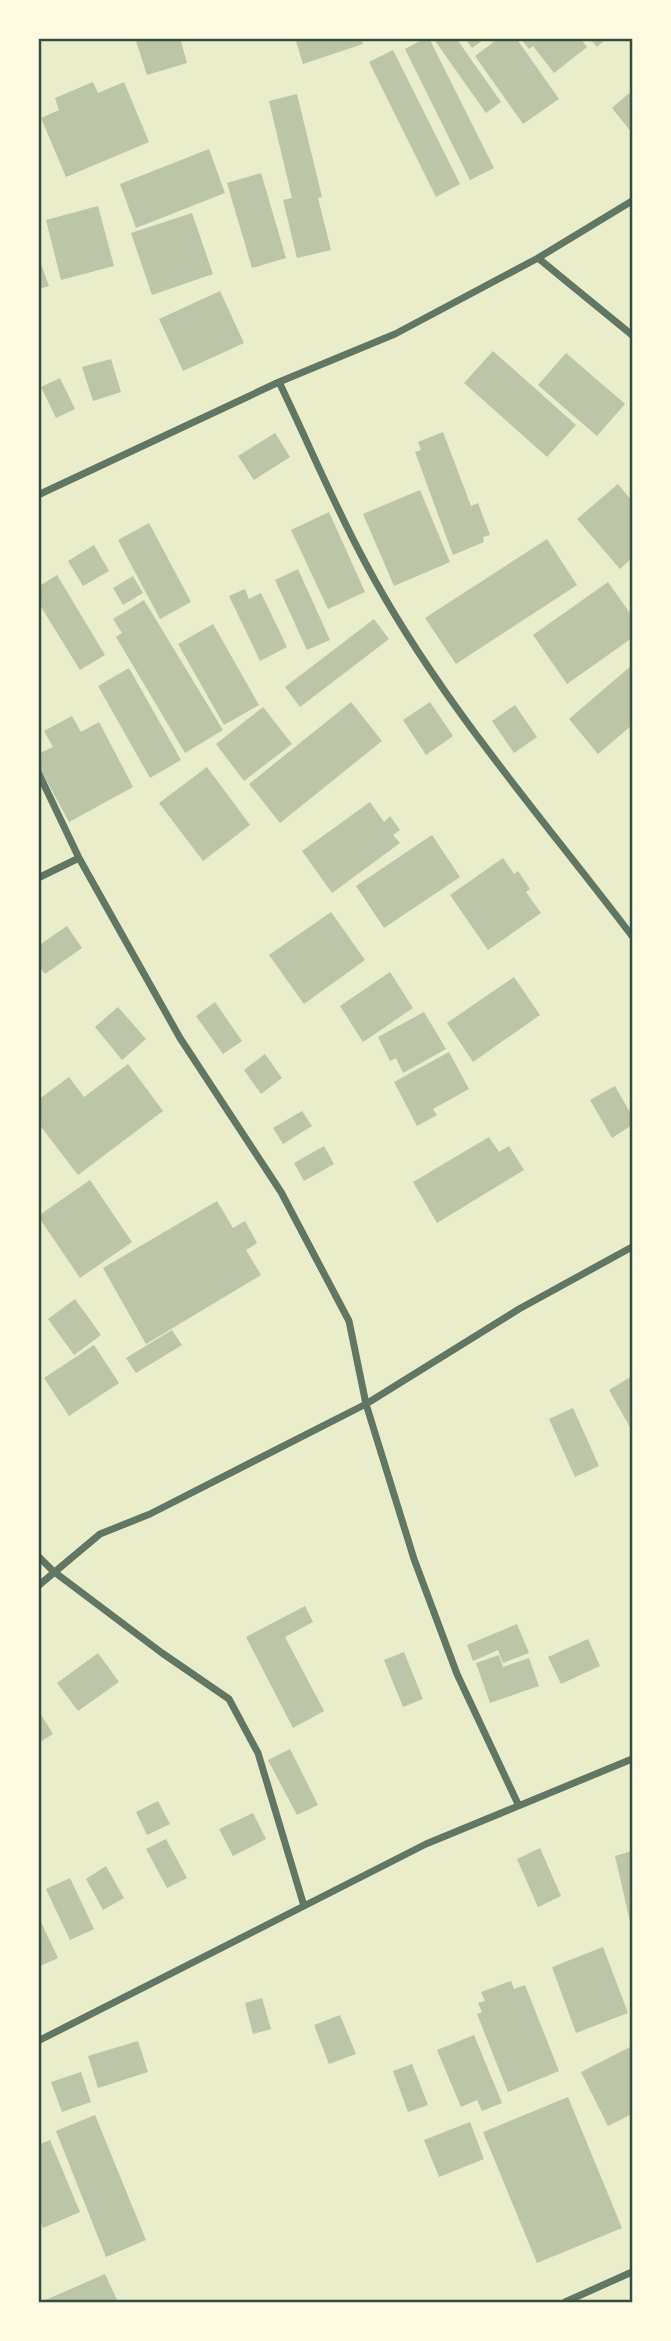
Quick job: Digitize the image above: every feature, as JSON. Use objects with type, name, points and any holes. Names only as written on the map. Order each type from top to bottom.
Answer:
[{"type":"street","points":[[38,502],[41,494],[279,382],[395,334],[538,258],[632,201]]},
{"type":"street","points":[[538,258],[632,335]]},
{"type":"street","points":[[279,382],[366,565],[415,645],[449,696],[632,936]]},
{"type":"street","points":[[38,772],[79,858],[180,1038],[281,1192],[349,1321],[366,1404],[414,1559],[452,1662],[518,1804]]},
{"type":"street","points":[[38,878],[79,858]]},
{"type":"street","points":[[38,1586],[100,1534],[150,1514],[366,1404],[519,1309],[632,1247]]},
{"type":"street","points":[[38,1556],[53,1571],[162,1653],[229,1699],[258,1753],[304,1906]]},
{"type":"street","points":[[38,2040],[426,1844],[632,1759]]},
{"type":"street","points":[[565,2302],[632,2272]]},
{"type":"building","points":[[135,38],[180,38],[187,63],[147,75]]},
{"type":"building","points":[[295,38],[361,38],[363,44],[303,64]]},
{"type":"building","points":[[429,38],[494,168],[470,180],[405,49]]},
{"type":"building","points":[[433,38],[456,38],[501,102],[486,113]]},
{"type":"building","points":[[465,38],[486,38],[472,48]]},
{"type":"building","points":[[499,38],[516,38],[559,99],[523,124],[475,56]]},
{"type":"building","points":[[520,38],[580,38],[587,47],[554,73],[533,46],[529,49]]},
{"type":"building","points":[[589,38],[607,38],[597,47]]},
{"type":"building","points":[[393,50],[460,184],[436,197],[369,62]]},
{"type":"building","points":[[93,82],[98,93],[124,82],[149,142],[66,177],[41,118],[59,110],[55,98]]},
{"type":"building","points":[[629,93],[632,98],[632,133],[612,108]]},
{"type":"building","points":[[297,94],[322,197],[318,198],[331,250],[297,258],[283,200],[292,198],[269,101]]},
{"type":"building","points":[[209,149],[225,193],[136,228],[120,184]]},
{"type":"building","points":[[261,173],[286,258],[252,268],[227,183]]},
{"type":"building","points":[[98,206],[114,266],[61,280],[46,220]]},
{"type":"building","points":[[192,213],[213,274],[152,295],[131,233]]},
{"type":"building","points":[[38,256],[49,286],[38,289]]},
{"type":"building","points":[[220,291],[244,343],[183,371],[159,319]]},
{"type":"building","points":[[493,351],[576,425],[547,457],[464,383]]},
{"type":"building","points":[[566,353],[625,404],[597,436],[538,385]]},
{"type":"building","points":[[111,359],[121,392],[93,401],[82,367]]},
{"type":"building","points":[[60,378],[75,409],[56,418],[41,387]]},
{"type":"building","points":[[443,432],[471,506],[478,503],[490,535],[483,537],[484,542],[453,555],[415,452],[421,450],[418,442]]},
{"type":"building","points":[[275,433],[290,457],[254,480],[238,456]]},
{"type":"building","points":[[618,484],[632,501],[632,558],[620,569],[577,519]]},
{"type":"building","points":[[420,490],[450,562],[394,586],[363,514]]},
{"type":"building","points":[[329,512],[365,592],[328,609],[291,530]]},
{"type":"building","points":[[149,523],[191,602],[160,619],[118,540]]},
{"type":"building","points":[[547,539],[577,585],[456,664],[425,618]]},
{"type":"building","points":[[94,545],[109,571],[83,586],[68,561]]},
{"type":"building","points":[[298,569],[330,640],[307,650],[275,580]]},
{"type":"building","points":[[57,575],[105,655],[80,670],[38,602],[38,587]]},
{"type":"building","points":[[133,576],[143,593],[123,605],[113,588]]},
{"type":"building","points":[[608,582],[632,616],[632,638],[567,684],[533,635]]},
{"type":"building","points":[[245,589],[249,599],[261,593],[287,647],[260,661],[229,596]]},
{"type":"building","points":[[144,600],[223,730],[185,753],[116,637],[122,633],[113,619]]},
{"type":"building","points":[[374,619],[389,639],[300,707],[285,687]]},
{"type":"building","points":[[213,624],[259,705],[224,725],[178,644]]},
{"type":"building","points":[[632,665],[632,725],[598,754],[569,719]]},
{"type":"building","points":[[129,668],[181,760],[150,778],[98,686]]},
{"type":"building","points":[[351,702],[382,741],[280,823],[249,784]]},
{"type":"building","points":[[430,702],[453,736],[426,755],[403,720]]},
{"type":"building","points":[[515,705],[537,737],[514,753],[492,721]]},
{"type":"building","points":[[263,707],[292,744],[244,781],[216,744]]},
{"type":"building","points":[[72,716],[81,732],[99,722],[133,787],[69,822],[38,765],[38,754],[53,747],[44,731]]},
{"type":"building","points":[[207,767],[250,825],[203,861],[159,803]]},
{"type":"building","points":[[370,802],[384,822],[390,816],[400,830],[393,835],[400,843],[332,893],[302,851]]},
{"type":"building","points":[[432,835],[460,877],[384,928],[356,886]]},
{"type":"building","points":[[503,858],[514,874],[518,871],[530,889],[526,892],[541,913],[488,950],[450,895]]},
{"type":"building","points":[[331,912],[365,960],[304,1004],[269,955]]},
{"type":"building","points":[[67,926],[82,948],[45,974],[38,965],[38,946]]},
{"type":"building","points":[[390,972],[413,1008],[363,1042],[340,1006]]},
{"type":"building","points":[[514,977],[540,1015],[473,1062],[447,1023]]},
{"type":"building","points":[[215,1002],[242,1041],[223,1054],[196,1016]]},
{"type":"building","points":[[118,1007],[146,1039],[122,1060],[95,1027]]},
{"type":"building","points":[[424,1012],[446,1049],[403,1073],[396,1058],[390,1061],[378,1037]]},
{"type":"building","points":[[449,1052],[469,1089],[433,1109],[437,1115],[417,1126],[394,1082]]},
{"type":"building","points":[[265,1054],[282,1078],[261,1094],[244,1070]]},
{"type":"building","points":[[128,1064],[163,1111],[78,1175],[38,1123],[38,1100],[69,1077],[84,1097]]},
{"type":"building","points":[[615,1086],[632,1116],[632,1125],[612,1138],[590,1100]]},
{"type":"building","points":[[302,1111],[312,1126],[283,1144],[273,1128]]},
{"type":"building","points":[[489,1137],[499,1152],[509,1146],[524,1170],[437,1223],[413,1182]]},
{"type":"building","points":[[324,1146],[334,1164],[304,1181],[294,1163]]},
{"type":"building","points":[[90,1180],[132,1242],[80,1278],[38,1216]]},
{"type":"building","points":[[217,1201],[233,1228],[245,1221],[257,1243],[246,1250],[261,1275],[146,1344],[103,1268]]},
{"type":"building","points":[[75,1299],[101,1335],[74,1355],[48,1319]]},
{"type":"building","points":[[172,1330],[182,1345],[136,1373],[126,1358]]},
{"type":"building","points":[[94,1345],[119,1383],[69,1416],[44,1378]]},
{"type":"building","points":[[632,1376],[632,1431],[609,1390]]},
{"type":"building","points":[[573,1408],[599,1466],[575,1477],[549,1419]]},
{"type":"building","points":[[305,1606],[313,1622],[285,1637],[324,1711],[293,1728],[246,1637]]},
{"type":"building","points":[[517,1624],[529,1653],[503,1663],[498,1650],[473,1661],[467,1645]]},
{"type":"building","points":[[588,1639],[600,1666],[561,1684],[548,1657]]},
{"type":"building","points":[[404,1652],[423,1699],[403,1707],[384,1660]]},
{"type":"building","points":[[98,1653],[119,1682],[78,1711],[57,1683]]},
{"type":"building","points":[[499,1655],[503,1667],[529,1658],[539,1686],[490,1703],[476,1663]]},
{"type":"building","points":[[38,1710],[53,1734],[38,1743]]},
{"type":"building","points":[[290,1749],[318,1805],[297,1815],[268,1760]]},
{"type":"building","points":[[158,1801],[170,1824],[147,1835],[136,1812]]},
{"type":"building","points":[[253,1813],[266,1839],[233,1856],[219,1829]]},
{"type":"building","points":[[166,1839],[187,1878],[167,1888],[146,1849]]},
{"type":"building","points":[[540,1848],[561,1896],[538,1907],[517,1859]]},
{"type":"building","points":[[632,1851],[632,1926],[631,1926],[615,1856]]},
{"type":"building","points":[[106,1866],[124,1898],[103,1910],[86,1879]]},
{"type":"building","points":[[70,1878],[94,1929],[70,1940],[46,1889]]},
{"type":"building","points":[[38,1916],[58,1958],[38,1967]]},
{"type":"building","points":[[603,1947],[628,2013],[576,2033],[552,1967]]},
{"type":"building","points":[[511,1981],[514,1989],[525,1985],[559,2071],[508,2092],[477,2014],[482,2012],[478,2003],[485,2001],[481,1992]]},
{"type":"building","points":[[262,1998],[271,2029],[253,2034],[245,2003]]},
{"type":"building","points":[[340,2015],[356,2054],[329,2064],[314,2025]]},
{"type":"building","points":[[474,2035],[502,2103],[482,2111],[477,2100],[461,2107],[437,2050]]},
{"type":"building","points":[[138,2041],[148,2072],[98,2088],[88,2056]]},
{"type":"building","points":[[632,2046],[632,2114],[608,2126],[581,2072]]},
{"type":"building","points":[[412,2064],[428,2105],[408,2112],[393,2071]]},
{"type":"building","points":[[81,2072],[91,2102],[62,2112],[51,2082]]},
{"type":"building","points":[[568,2097],[622,2228],[537,2263],[483,2132]]},
{"type":"building","points":[[95,2115],[146,2240],[106,2257],[56,2131]]},
{"type":"building","points":[[470,2122],[484,2159],[439,2177],[424,2140]]},
{"type":"building","points":[[50,2140],[80,2212],[43,2228],[38,2218],[38,2145]]},
{"type":"building","points":[[105,2274],[118,2302],[41,2302]]}]
